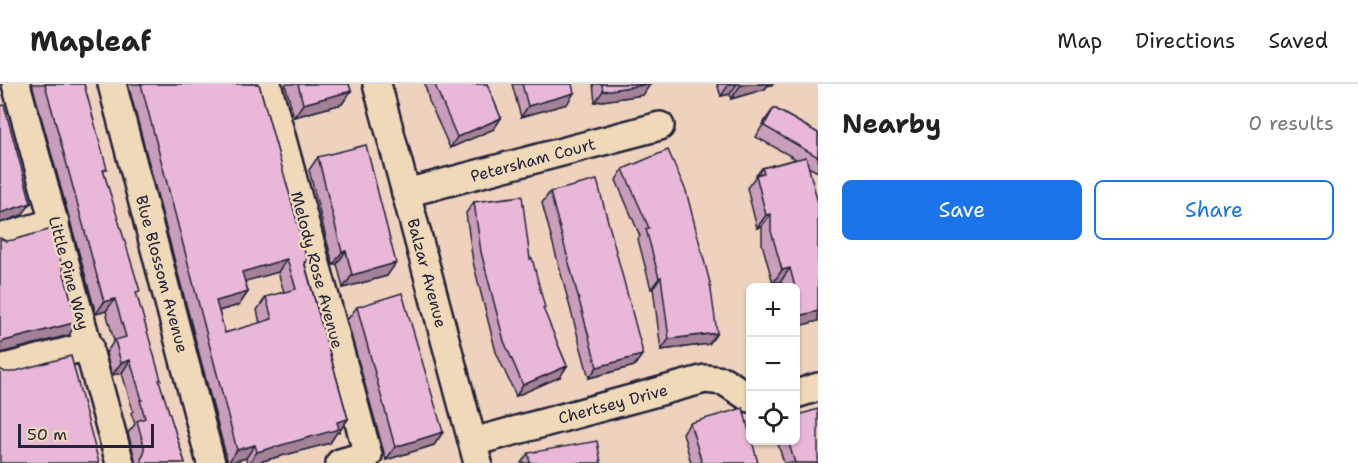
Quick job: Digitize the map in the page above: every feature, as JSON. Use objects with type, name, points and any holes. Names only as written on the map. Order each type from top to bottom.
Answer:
[{"type":"street","name":"Little Pine Way","points":[[16,84],[120,463]]},
{"type":"street","name":"Blue Blossom Avenue","points":[[112,84],[211,463]]},
{"type":"street","name":"Melody Rose Avenue","points":[[267,84],[368,455],[340,463]]},
{"type":"street","name":"Balzar Avenue","points":[[376,84],[475,453]]},
{"type":"street","name":"Petersham Court","points":[[406,193],[660,126]]},
{"type":"street","points":[[0,237],[55,222]]},
{"type":"street","points":[[0,369],[89,346]]},
{"type":"street","name":"Chertsey Drive","points":[[475,453],[705,380],[724,381],[746,395]]},
{"type":"street","points":[[800,392],[818,387]]},
{"type":"building","points":[[45,84],[84,84],[107,169],[103,170],[140,291],[136,292],[161,380],[159,380],[185,463],[143,463],[141,459],[144,446],[137,421],[145,418],[140,400],[142,400],[130,360],[121,363],[115,340],[126,337],[115,299],[104,302]]},
{"type":"building","points":[[141,84],[259,84],[298,225],[307,261],[304,262],[348,419],[337,422],[339,429],[257,452],[255,445],[237,450]],"holes":[[[287,259],[296,289],[266,297],[272,319],[225,333],[216,301],[248,292],[242,272]]]},
{"type":"building","points":[[298,84],[349,84],[351,91],[303,104]]},
{"type":"building","points":[[435,84],[487,84],[501,118],[457,137]]},
{"type":"building","points":[[522,84],[572,84],[574,93],[528,106]]},
{"type":"building","points":[[602,84],[650,84],[603,91]]},
{"type":"building","points":[[4,105],[31,203],[0,213],[0,106]]},
{"type":"building","points":[[774,108],[818,133],[818,157],[764,126]]},
{"type":"building","points":[[366,145],[396,263],[352,275],[346,251],[342,252],[318,157]]},
{"type":"building","points":[[668,150],[686,191],[710,283],[717,333],[669,339],[661,277],[659,278],[646,229],[649,228],[623,169]]},
{"type":"building","points":[[806,157],[818,203],[818,311],[800,316],[800,283],[794,283],[790,268],[782,270],[771,231],[771,214],[766,215],[756,175],[764,173],[762,168]]},
{"type":"building","points":[[597,180],[642,355],[597,367],[550,192]]},
{"type":"building","points":[[522,196],[530,259],[532,258],[545,308],[543,308],[567,366],[523,385],[504,341],[481,252],[474,202]]},
{"type":"building","points":[[52,229],[77,322],[0,344],[0,238],[6,241],[13,240]]},
{"type":"building","points":[[402,293],[443,432],[395,447],[357,307]]},
{"type":"building","points":[[71,356],[99,463],[0,463],[0,369],[12,372]]},
{"type":"building","points":[[743,408],[746,420],[746,445],[753,445],[758,463],[702,463],[690,423]]},
{"type":"building","points":[[818,409],[818,463],[795,463],[789,445],[800,445],[800,414]]},
{"type":"building","points":[[597,441],[601,463],[530,463],[528,453]]}]
